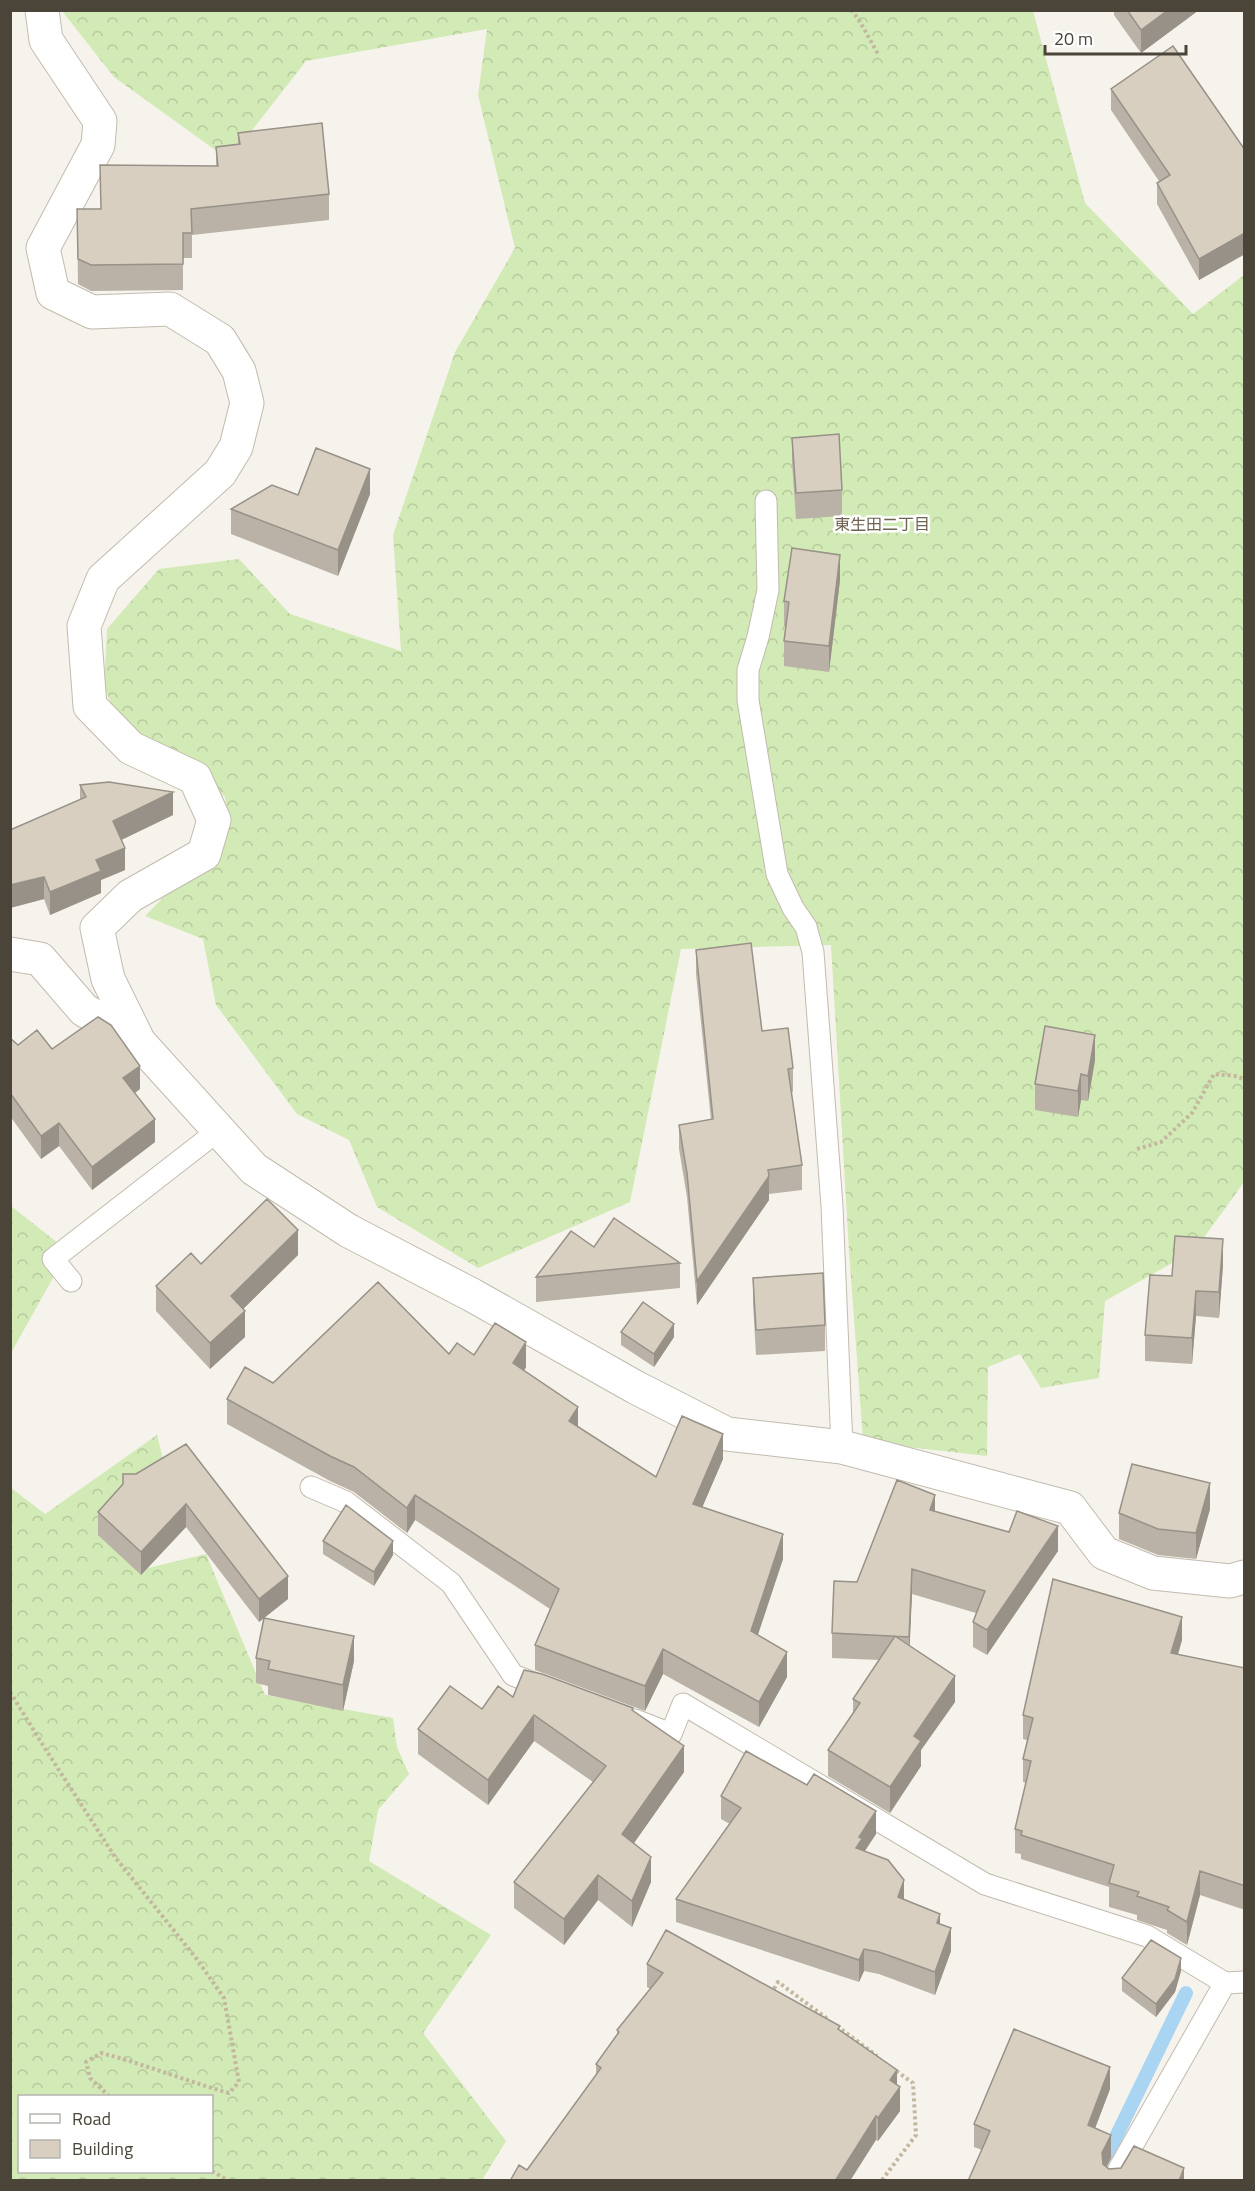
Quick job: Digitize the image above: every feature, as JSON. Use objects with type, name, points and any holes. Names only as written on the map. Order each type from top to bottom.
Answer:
[{"type":"street","points":[[42,10],[46,40],[100,121],[98,146],[42,248],[53,293],[92,312],[170,309],[220,340],[239,371],[247,403],[236,447],[220,473],[103,579],[84,626],[90,706],[131,748],[195,778],[214,820],[204,855],[130,896],[97,928],[108,979],[139,1042],[254,1169],[349,1230],[472,1295],[656,1398],[727,1434],[842,1447],[1070,1508],[1104,1553],[1153,1573],[1230,1581],[1245,1577]]},
{"type":"street","points":[[10,954],[40,959],[84,1010],[139,1042]]},
{"type":"lane","points":[[766,501],[768,590],[759,637],[748,670],[748,700],[777,874],[793,908],[806,927],[813,952],[832,1206],[842,1447]]},
{"type":"lane","points":[[71,1281],[53,1259],[219,1130]]},
{"type":"lane","points":[[311,1487],[346,1502],[451,1583],[513,1675],[565,1695]]},
{"type":"lane","points":[[618,1714],[670,1734],[684,1704],[986,1884],[1147,1936],[1235,1982],[1120,2167],[1114,2181]]},
{"type":"path","points":[[850,10],[859,20],[878,54]]},
{"type":"path","points":[[1137,1149],[1161,1142],[1192,1113],[1214,1074],[1245,1079]]},
{"type":"path","points":[[10,1692],[115,1857],[196,1958],[224,1998],[239,2082],[229,2093],[136,2062],[101,2054],[86,2062],[90,2078],[107,2095]]},
{"type":"path","points":[[766,2002],[778,1982],[884,2061]]},
{"type":"path","points":[[882,2181],[916,2135],[913,2083],[893,2069]]},
{"type":"path","points":[[213,2172],[227,2181]]},
{"type":"green space","points":[[62,11],[1033,11],[1085,203],[1193,314],[1244,275],[1244,1182],[1195,1250],[1105,1301],[1099,1378],[1041,1388],[1020,1354],[988,1367],[987,1456],[863,1440],[831,945],[681,949],[630,1202],[478,1268],[377,1207],[349,1140],[297,1114],[216,1005],[203,939],[145,916],[228,832],[225,797],[198,771],[121,728],[104,686],[107,629],[159,569],[239,559],[290,614],[401,651],[393,535],[455,352],[515,248],[478,95],[487,29],[306,61],[229,160],[114,77]]},
{"type":"green space","points":[[11,1206],[68,1251],[11,1353]]},
{"type":"green space","points":[[157,1435],[168,1479],[148,1568],[206,1554],[265,1695],[393,1718],[397,1747],[409,1774],[378,1810],[369,1861],[491,1935],[423,2033],[506,2141],[482,2180],[11,2180],[10,1487],[45,1514]]},
{"type":"building","points":[[1127,10],[1168,10],[1141,30]]},
{"type":"building","points":[[1173,46],[1245,150],[1245,233],[1199,259],[1157,183],[1170,175],[1111,89]]},
{"type":"building","points":[[322,123],[329,194],[191,209],[192,233],[183,233],[183,264],[91,265],[78,259],[77,209],[101,209],[100,165],[218,166],[216,147],[240,144],[238,133]]},
{"type":"building","points":[[839,434],[842,490],[796,493],[792,438]]},
{"type":"building","points":[[316,448],[370,469],[338,550],[231,509],[272,485],[298,495]]},
{"type":"building","points":[[792,548],[840,555],[829,646],[784,641],[789,602],[784,601]]},
{"type":"building","points":[[109,782],[173,792],[113,821],[125,848],[96,860],[101,871],[50,892],[44,877],[10,885],[10,830],[86,797],[80,785]]},
{"type":"building","points":[[751,943],[762,1031],[788,1028],[793,1068],[788,1069],[802,1165],[768,1170],[769,1176],[697,1281],[687,1173],[679,1125],[713,1119],[696,950]]},
{"type":"building","points":[[98,1017],[111,1025],[140,1066],[123,1078],[155,1119],[92,1167],[59,1123],[41,1136],[10,1093],[10,1038],[18,1045],[37,1030],[52,1049]]},
{"type":"building","points":[[1045,1026],[1095,1035],[1088,1076],[1081,1074],[1078,1091],[1035,1084]]},
{"type":"building","points":[[267,1199],[298,1230],[231,1296],[245,1311],[210,1343],[156,1286],[191,1253],[201,1264]]},
{"type":"building","points":[[614,1218],[680,1263],[536,1277],[571,1231],[594,1247]]},
{"type":"building","points":[[1175,1236],[1223,1239],[1219,1292],[1196,1291],[1192,1338],[1145,1335],[1150,1275],[1172,1276]]},
{"type":"building","points":[[823,1273],[825,1325],[756,1330],[753,1278]]},
{"type":"building","points":[[378,1282],[449,1354],[457,1343],[474,1355],[495,1323],[526,1342],[513,1363],[578,1407],[569,1421],[656,1477],[682,1416],[723,1434],[693,1504],[783,1534],[751,1631],[787,1652],[759,1702],[663,1649],[645,1686],[535,1645],[559,1589],[415,1495],[407,1508],[354,1467],[227,1399],[245,1367],[273,1383]]},
{"type":"building","points":[[643,1302],[674,1324],[654,1354],[621,1332]]},
{"type":"building","points":[[186,1444],[288,1576],[259,1599],[186,1504],[141,1552],[98,1512],[123,1484],[123,1474],[136,1474]]},
{"type":"building","points":[[1132,1464],[1210,1483],[1196,1533],[1158,1529],[1119,1513]]},
{"type":"building","points":[[897,1480],[935,1495],[930,1510],[1009,1532],[1017,1511],[1058,1526],[987,1630],[973,1622],[985,1591],[912,1569],[909,1637],[832,1633],[834,1581],[857,1582]]},
{"type":"building","points":[[346,1505],[393,1541],[374,1572],[323,1541]]},
{"type":"building","points":[[1053,1579],[1182,1617],[1171,1653],[1245,1668],[1245,1886],[1200,1871],[1187,1922],[1167,1910],[1169,1907],[1137,1896],[1139,1892],[1109,1883],[1114,1865],[1021,1835],[1022,1831],[1015,1829],[1031,1761],[1023,1759],[1033,1718],[1023,1715]]},
{"type":"building","points":[[264,1618],[354,1636],[343,1685],[268,1669],[270,1661],[256,1658]]},
{"type":"building","points":[[895,1636],[955,1676],[914,1736],[921,1741],[890,1787],[828,1750],[860,1703],[853,1699]]},
{"type":"building","points":[[524,1670],[542,1674],[633,1708],[632,1710],[684,1746],[622,1834],[651,1857],[632,1901],[598,1875],[564,1919],[514,1882],[606,1766],[534,1715],[488,1780],[418,1729],[450,1686],[482,1709],[498,1686],[513,1697]]},
{"type":"building","points":[[746,1751],[807,1785],[814,1774],[876,1811],[859,1837],[862,1839],[856,1848],[888,1860],[904,1880],[898,1897],[940,1914],[937,1923],[951,1928],[935,1972],[864,1949],[859,1960],[676,1899],[741,1808],[721,1796]]},
{"type":"building","points":[[666,1930],[840,2026],[838,2029],[897,2070],[890,2080],[900,2087],[878,2118],[876,2116],[835,2181],[510,2181],[519,2165],[527,2170],[601,2068],[596,2064],[619,2032],[617,2030],[663,1973],[647,1964]]},
{"type":"building","points":[[1151,1940],[1181,1958],[1175,1979],[1156,2004],[1122,1978]]},
{"type":"building","points":[[1014,2029],[1110,2067],[1088,2125],[1111,2135],[1102,2153],[1103,2164],[1109,2169],[1121,2168],[1134,2146],[1184,2168],[1179,2181],[968,2181],[990,2131],[974,2124]]},
{"type":"waterway","points":[[1095,2180],[1186,1993]]},
{"type":"district","name":"東生田二丁目","points":[[882,524]]}]
